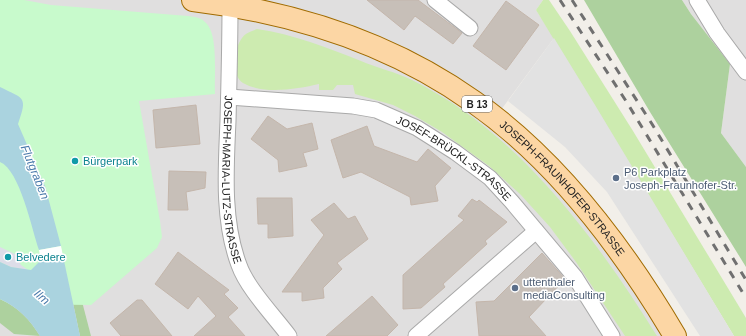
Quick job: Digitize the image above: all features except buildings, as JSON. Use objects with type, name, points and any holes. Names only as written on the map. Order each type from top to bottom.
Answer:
[{"type":"main road","name":"JOSEPH-FRAUNHOFER-STRASSE","points":[[193,0],[221,3],[292,18],[358,40],[401,59],[436,78],[485,110],[523,142],[572,192],[626,260],[652,298],[675,336]]},
{"type":"street","points":[[434,0],[470,28]]},
{"type":"street","points":[[697,0],[721,39],[746,72]]},
{"type":"street","name":"JOSEPH-MARIA-LUTZ-STRASSE","points":[[221,3],[228,97],[226,168],[228,218],[232,244],[239,266],[255,292],[290,336]]},
{"type":"street","name":"JOSEF-BRÜCKL-STRASSE","points":[[228,97],[353,106],[376,110],[417,128],[490,178],[583,288],[612,336]]},
{"type":"street","points":[[416,336],[536,231]]},
{"type":"shaded area","points":[[0,0],[543,0],[536,10],[554,38],[495,118],[523,142],[675,336],[0,336]]},
{"type":"shaded area","points":[[682,0],[746,0],[746,167],[721,133],[730,64]]},
{"type":"shaded area","name":"P6 Parkplatz Joseph-Fraunhofer-Str.","points":[[554,38],[734,336],[700,336],[607,192],[565,147],[508,101]]},
{"type":"shaded area","name":"Belvedere","points":[[0,247],[15,254],[21,265],[28,270],[11,267],[0,262]]},
{"type":"green space","name":"Bürgerpark","points":[[0,0],[24,0],[51,5],[195,17],[205,22],[212,36],[215,56],[215,94],[139,101],[162,237],[157,248],[91,305],[10,304],[0,299]]},
{"type":"green space","points":[[543,0],[549,0],[570,31],[633,131],[746,318],[746,336],[734,336],[536,10]]},
{"type":"green space","points":[[584,0],[682,0],[730,64],[721,133],[746,167],[746,267],[650,112]]},
{"type":"green space","points":[[257,29],[284,34],[310,42],[406,77],[451,102],[487,128],[520,158],[580,225],[608,262],[657,336],[625,336],[576,262],[550,227],[520,194],[489,166],[442,132],[393,105],[355,94],[353,85],[337,85],[333,90],[319,90],[319,84],[301,88],[270,90],[251,87],[243,83],[239,79],[235,68],[237,48],[243,36]]},
{"type":"green space","points":[[63,256],[73,267],[91,336],[80,336]]},
{"type":"green space","points":[[0,299],[23,314],[40,336],[14,334],[0,323]]},
{"type":"water","name":"Flutgraben","points":[[0,87],[22,100],[23,108],[18,124],[45,186],[61,246],[39,250],[29,215],[14,176],[7,167],[0,162]]},
{"type":"water","name":"Ilm","points":[[63,256],[80,336],[40,336],[23,314],[0,299],[0,262],[11,267],[31,270],[40,261]]},
{"type":"pier","points":[[61,246],[63,256],[41,261],[39,250]]},
{"type":"railway","points":[[560,0],[626,101],[746,298]]},
{"type":"railway","points":[[572,0],[652,124],[746,280]]},
{"type":"place","name":"Bürgerpark","points":[[75,161]]},
{"type":"place","name":"P6 Parkplatz Joseph-Fraunhofer-Str.","points":[[616,178]]},
{"type":"place","name":"Belvedere","points":[[8,257]]},
{"type":"place","name":"uttenthaler mediaConsulting","points":[[515,288]]}]
